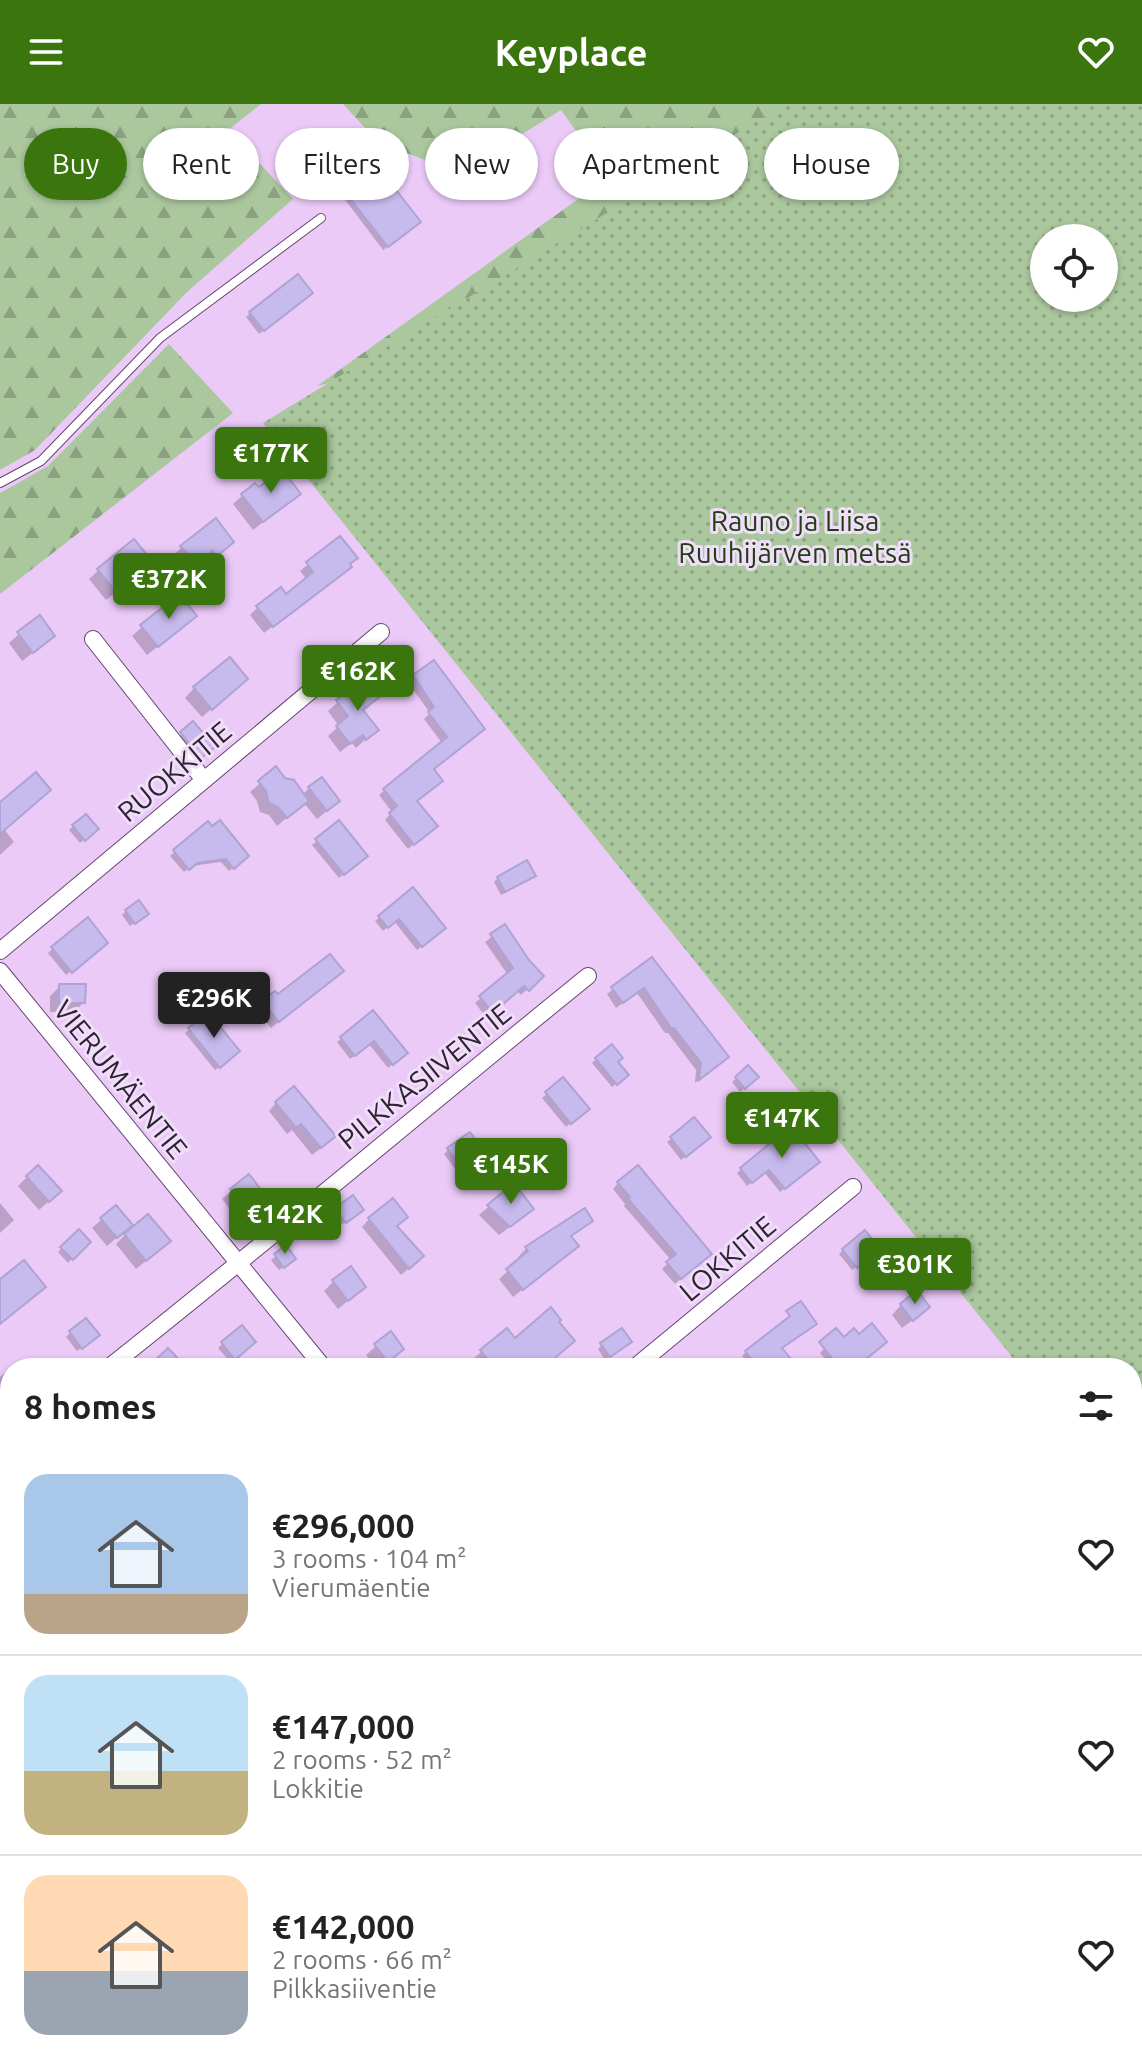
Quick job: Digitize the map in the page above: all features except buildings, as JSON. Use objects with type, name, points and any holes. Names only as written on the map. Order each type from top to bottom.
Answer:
[{"type":"street","name":"RUOKKITIE","points":[[0,951],[381,632]]},
{"type":"street","points":[[93,639],[204,780]]},
{"type":"street","name":"VIERUMÄENTIE","points":[[0,971],[316,1358]]},
{"type":"street","name":"PILKKASIIVENTIE","points":[[121,1358],[588,976]]},
{"type":"street","name":"LOKKITIE","points":[[646,1358],[853,1187]]},
{"type":"lane","points":[[0,483],[41,461],[160,338],[321,218]]},
{"type":"green space","points":[[0,104],[261,104],[231,128],[143,128],[143,200],[259,200],[259,163],[275,180],[275,200],[292,200],[187,292],[35,450],[0,470]]},
{"type":"green space","points":[[343,104],[1142,104],[899,200],[899,128],[764,128],[764,200],[898,200],[618,310],[317,386],[577,200],[748,200],[748,128],[574,128],[561,110],[532,128],[425,128],[425,160],[409,154],[409,128],[365,128]]},
{"type":"green space","name":"Rauno ja Liisa Ruuhijärven metsä","points":[[785,104],[1142,104],[1142,1358],[1013,1358],[263,423],[628,200],[748,200],[746,128]]},
{"type":"green space","points":[[169,344],[233,413],[0,594],[0,493],[48,466]]}]
